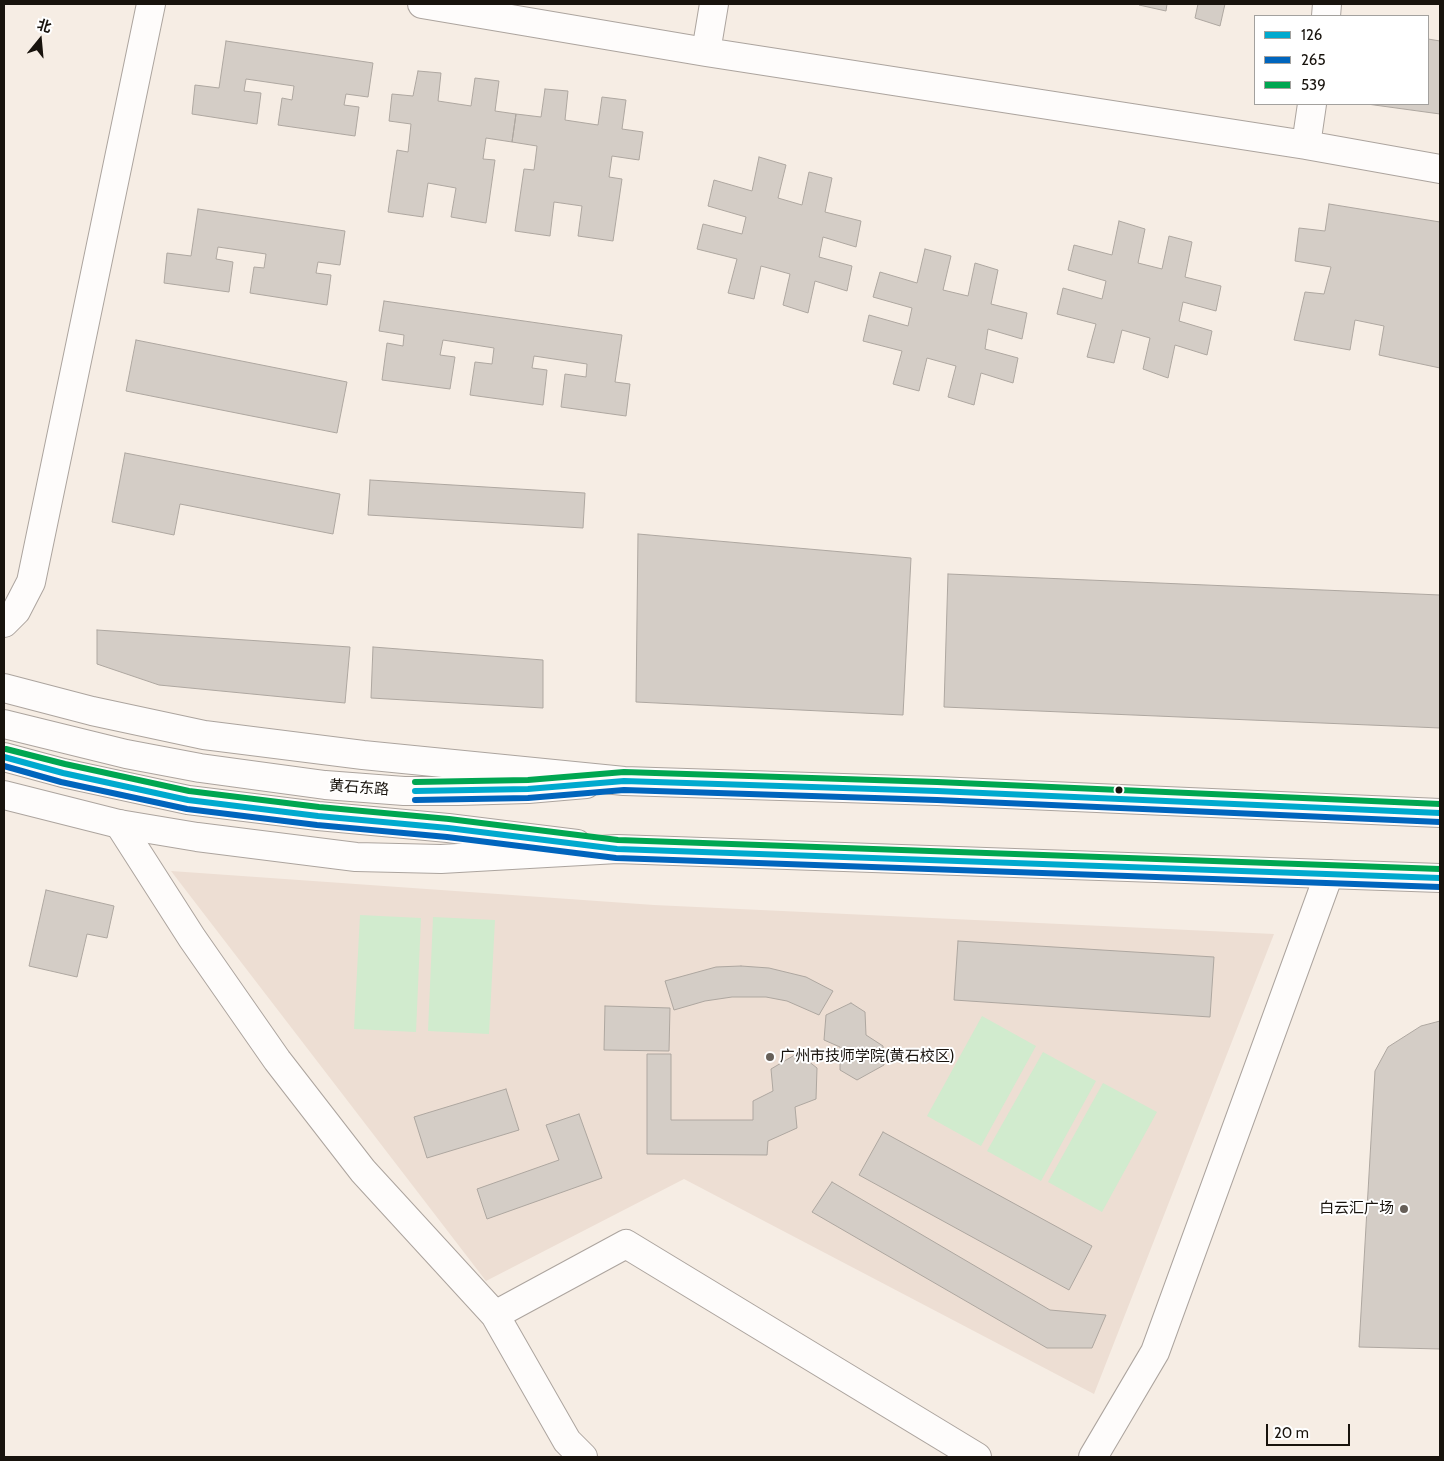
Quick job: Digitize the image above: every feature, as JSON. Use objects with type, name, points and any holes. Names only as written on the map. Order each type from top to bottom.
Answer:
[{"type":"main road","points":[[4,623],[16,610],[31,582],[151,4]]},
{"type":"main road","points":[[422,4],[706,52],[1306,144],[1440,169]]},
{"type":"main road","points":[[706,52],[714,4]]},
{"type":"main road","points":[[1306,144],[1312,105]]},
{"type":"main road","points":[[4,688],[92,711],[204,735],[363,756],[624,781]]},
{"type":"main road","name":"黄石东路","points":[[4,724],[68,741],[200,768],[325,785],[404,791],[528,789],[624,781],[947,792],[1440,813]]},
{"type":"main road","name":"黄石东路","points":[[4,757],[128,788],[197,801],[318,816],[448,828],[617,849],[1440,878]]},
{"type":"main road","points":[[4,795],[119,824],[197,837],[356,857],[441,859],[617,849]]},
{"type":"main road","points":[[119,824],[192,938],[277,1060],[363,1172],[495,1315],[568,1452]]},
{"type":"main road","points":[[1093,1457],[1155,1352],[1329,874]]},
{"type":"main road","points":[[495,1315],[626,1244],[977,1457]]},
{"type":"shaded area","name":"广州市技师学院(黄石校区)","points":[[171,871],[654,905],[1274,934],[1094,1394],[684,1179],[486,1281]]},
{"type":"green space","points":[[360,915],[421,918],[416,1032],[354,1029]]},
{"type":"green space","points":[[433,917],[495,920],[489,1034],[428,1031]]},
{"type":"green space","points":[[982,1016],[1036,1046],[981,1146],[927,1116]]},
{"type":"green space","points":[[1043,1052],[1096,1081],[1041,1181],[987,1151]]},
{"type":"green space","points":[[1103,1083],[1157,1112],[1102,1212],[1048,1182]]},
{"type":"building","points":[[1140,4],[1167,4],[1166,11]]},
{"type":"building","points":[[1198,4],[1225,4],[1220,26],[1195,18]]},
{"type":"building","points":[[1429,39],[1440,41],[1440,114],[1374,105],[1429,105]]},
{"type":"building","points":[[226,41],[373,63],[368,97],[346,94],[344,105],[359,107],[355,136],[278,125],[282,98],[292,100],[294,86],[246,79],[244,91],[261,93],[257,124],[192,114],[195,85],[219,88]]},
{"type":"building","points":[[418,71],[441,73],[438,101],[471,106],[475,78],[499,81],[495,111],[516,114],[512,142],[486,138],[483,159],[495,160],[486,223],[451,217],[456,188],[428,183],[423,217],[388,212],[397,150],[408,152],[411,124],[389,121],[392,94],[413,96]]},
{"type":"building","points":[[545,89],[568,91],[565,120],[598,125],[602,97],[626,100],[622,129],[643,132],[639,160],[612,156],[609,177],[622,179],[613,241],[578,236],[582,206],[554,202],[550,236],[515,231],[524,169],[534,170],[537,146],[512,142],[516,114],[541,117]]},
{"type":"building","points":[[759,157],[786,165],[778,198],[802,205],[809,172],[832,178],[825,212],[861,221],[856,247],[823,237],[819,257],[852,266],[847,291],[815,281],[808,313],[783,305],[790,274],[761,266],[754,299],[728,293],[737,259],[697,249],[703,224],[742,234],[746,217],[708,206],[714,180],[752,191]]},
{"type":"building","points":[[1329,204],[1440,222],[1440,368],[1379,355],[1384,326],[1355,320],[1350,350],[1294,340],[1305,292],[1324,294],[1331,267],[1295,261],[1299,228],[1325,231]]},
{"type":"building","points":[[198,209],[345,231],[340,265],[318,262],[316,273],[331,275],[327,305],[250,293],[254,267],[264,268],[266,254],[218,247],[216,259],[233,262],[229,292],[164,283],[167,253],[191,256]]},
{"type":"building","points":[[1119,221],[1145,229],[1138,263],[1162,269],[1169,236],[1192,242],[1185,277],[1221,286],[1216,311],[1183,302],[1179,321],[1212,331],[1207,355],[1175,345],[1168,378],[1143,369],[1150,338],[1122,330],[1114,363],[1087,357],[1096,324],[1057,314],[1063,288],[1102,299],[1106,281],[1068,270],[1074,245],[1112,255]]},
{"type":"building","points":[[925,249],[951,256],[943,290],[968,296],[975,263],[998,270],[991,304],[1027,313],[1022,339],[988,329],[985,349],[1018,358],[1013,383],[981,373],[974,405],[948,397],[956,366],[927,358],[919,391],[893,384],[902,351],[863,341],[869,315],[908,326],[912,308],[873,297],[880,272],[917,283]]},
{"type":"building","points":[[384,301],[622,335],[615,382],[630,384],[626,416],[561,407],[565,374],[586,377],[587,364],[534,356],[532,368],[547,370],[543,405],[470,395],[475,362],[492,364],[494,348],[443,340],[440,355],[455,357],[450,389],[382,380],[387,343],[403,346],[404,335],[379,331]]},
{"type":"building","points":[[136,340],[347,382],[337,433],[126,391]]},
{"type":"building","points":[[125,453],[340,494],[333,534],[180,504],[174,535],[112,522]]},
{"type":"building","points":[[370,480],[585,493],[583,528],[368,515]]},
{"type":"building","points":[[638,534],[911,558],[903,715],[636,702]]},
{"type":"building","points":[[948,574],[1440,595],[1440,728],[944,707]]},
{"type":"building","points":[[97,630],[350,647],[345,703],[159,685],[97,664]]},
{"type":"building","points":[[373,647],[543,660],[543,708],[371,698]]},
{"type":"building","points":[[46,890],[114,906],[107,938],[87,934],[77,977],[29,966]]},
{"type":"building","points":[[958,941],[1214,957],[1210,1017],[954,1000]]},
{"type":"building","points":[[716,967],[769,968],[806,977],[833,991],[819,1015],[787,1001],[766,997],[732,997],[705,1001],[674,1010],[665,981]]},
{"type":"building","points":[[851,1003],[865,1012],[866,1035],[883,1046],[884,1065],[857,1080],[840,1070],[840,1047],[824,1040],[826,1015]]},
{"type":"building","points":[[605,1006],[670,1008],[669,1051],[604,1050]]},
{"type":"building","name":"白云汇广场","points":[[1440,1021],[1440,1349],[1359,1347],[1375,1071],[1388,1047],[1421,1026]]},
{"type":"building","points":[[798,1053],[817,1068],[816,1099],[795,1107],[797,1128],[768,1141],[767,1155],[647,1154],[647,1054],[671,1054],[671,1120],[753,1120],[753,1101],[773,1091],[771,1069]]},
{"type":"building","points":[[506,1089],[519,1130],[427,1158],[414,1117]]},
{"type":"building","points":[[579,1114],[602,1178],[487,1219],[477,1189],[559,1160],[546,1125]]},
{"type":"building","points":[[883,1132],[1092,1246],[1069,1290],[859,1175]]},
{"type":"building","points":[[832,1182],[1050,1310],[1106,1315],[1092,1348],[1047,1348],[812,1212]]},
{"type":"transit line","name":"539","points":[[6,749],[189,791],[319,807],[449,819],[618,840],[1440,869]]},
{"type":"transit line","name":"126","points":[[4,757],[63,773],[188,800],[318,816],[448,828],[617,849],[1440,878]]},
{"type":"transit line","name":"265","points":[[4,766],[61,782],[187,809],[317,825],[447,837],[616,858],[1440,887]]},
{"type":"transit line","name":"539","points":[[415,782],[528,780],[624,772],[937,782],[1440,804]]},
{"type":"transit line","name":"126","points":[[415,791],[528,789],[624,781],[937,791],[1440,813]]},
{"type":"transit line","name":"265","points":[[415,800],[528,798],[624,790],[937,800],[1440,822]]},
{"type":"place","name":"广州市技师学院(黄石校区)","points":[[770,1057]]},
{"type":"place","name":"白云汇广场","points":[[1404,1209]]}]
